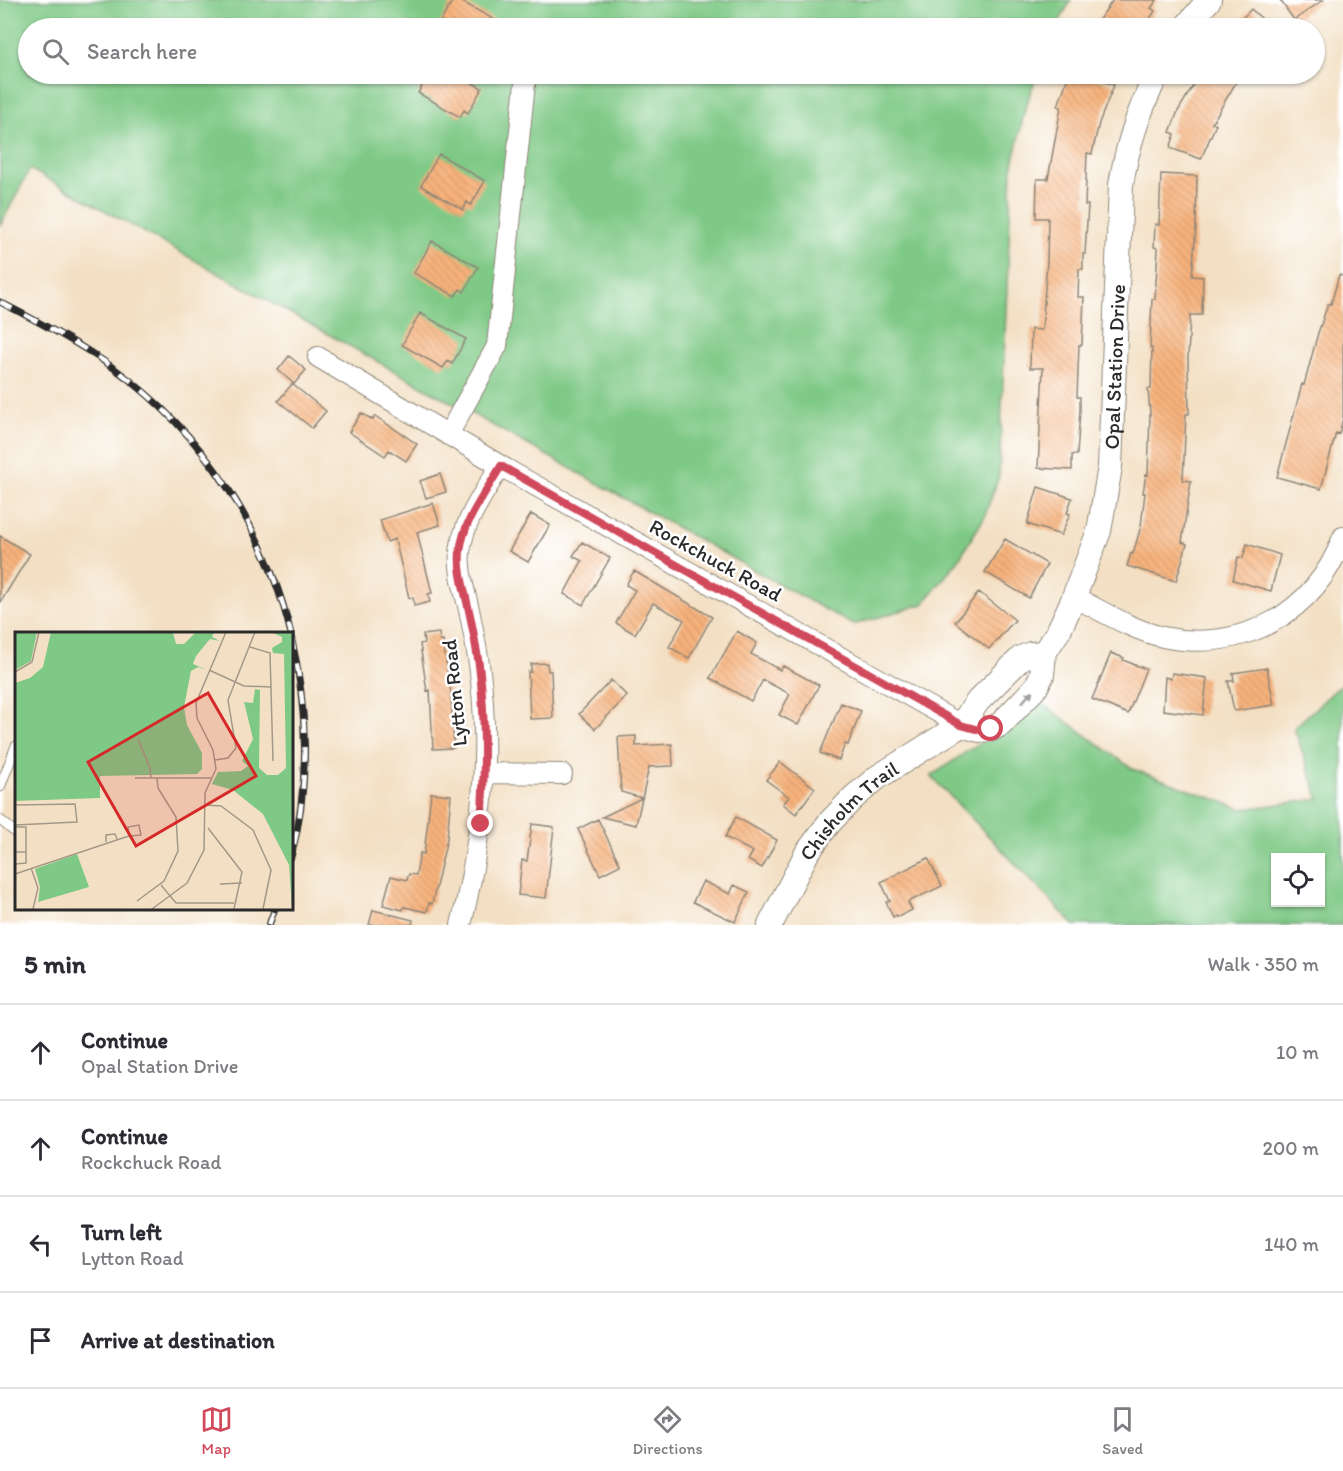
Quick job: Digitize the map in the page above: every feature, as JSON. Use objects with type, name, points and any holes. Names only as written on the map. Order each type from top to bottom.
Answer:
[{"type":"street","points":[[1194,18],[1209,0]]},
{"type":"street","points":[[448,435],[497,346],[525,84]]},
{"type":"street","name":"Opal Station Drive","points":[[961,725],[979,730],[991,729],[1001,724],[1035,687],[1042,675],[1044,653],[1059,630],[1074,597],[1099,531],[1110,467],[1121,185],[1126,153],[1135,123],[1153,84]]},
{"type":"street","name":"Rockchuck Road","points":[[318,357],[501,466],[961,725]]},
{"type":"street","name":"Lytton Road","points":[[461,925],[478,847],[484,773],[484,722],[479,664],[460,573],[460,552],[464,533],[472,515],[501,466]]},
{"type":"street","points":[[1074,597],[1160,636],[1186,641],[1237,636],[1266,627],[1290,612],[1309,596],[1324,577],[1343,537]]},
{"type":"street","points":[[961,725],[978,701],[1022,658],[1031,654],[1044,653]]},
{"type":"street","name":"Chisholm Trail","points":[[777,923],[807,854],[829,823],[853,798],[878,777],[961,725]]},
{"type":"street","points":[[484,773],[562,774]]},
{"type":"lane","points":[[0,787],[15,749]]},
{"type":"lane","points":[[0,820],[15,832]]},
{"type":"green space","points":[[0,0],[1071,0],[1061,18],[18,18],[18,84],[1034,84],[1025,109],[1012,169],[999,476],[984,518],[957,562],[923,604],[853,625],[30,169],[0,226]]},
{"type":"green space","points":[[1343,683],[1343,925],[1074,925],[931,776],[1040,702],[1133,769],[1242,809],[1319,799],[1294,728]]},
{"type":"building","points":[[453,0],[459,0],[491,18],[443,18]]},
{"type":"building","points":[[1113,0],[1157,0],[1151,8],[1155,11],[1150,18],[1100,18]]},
{"type":"building","points":[[1280,0],[1323,0],[1297,18],[1293,18]]},
{"type":"building","points":[[1251,9],[1261,18],[1242,18]]},
{"type":"building","points":[[423,84],[475,84],[482,88],[468,113],[464,110],[460,117],[418,93]]},
{"type":"building","points":[[1066,84],[1114,85],[1099,123],[1092,154],[1087,153],[1085,205],[1088,205],[1085,254],[1083,254],[1083,269],[1079,269],[1078,297],[1084,297],[1077,397],[1080,397],[1080,410],[1077,455],[1072,455],[1072,470],[1038,468],[1043,368],[1030,368],[1031,329],[1042,330],[1047,261],[1048,218],[1036,218],[1037,179],[1048,179],[1061,107],[1058,106]]},
{"type":"building","points":[[1194,84],[1235,84],[1212,123],[1216,124],[1201,159],[1170,148],[1175,134],[1170,132],[1178,111]]},
{"type":"building","points":[[439,154],[485,181],[471,205],[467,202],[463,210],[421,186]]},
{"type":"building","points":[[1161,174],[1197,176],[1192,276],[1203,277],[1202,315],[1190,315],[1189,414],[1186,414],[1183,480],[1191,481],[1182,542],[1187,544],[1176,581],[1127,566],[1141,526],[1145,493],[1143,493],[1146,474],[1148,475],[1150,413],[1148,389],[1151,389],[1152,299],[1155,299],[1158,248],[1154,247],[1155,224],[1159,225]]},
{"type":"building","points":[[432,241],[478,267],[464,292],[460,289],[455,296],[414,273]]},
{"type":"building","points":[[1339,275],[1343,276],[1343,418],[1339,434],[1336,433],[1321,489],[1277,477],[1302,384],[1304,385],[1318,333],[1328,304],[1331,304]]},
{"type":"building","points":[[420,313],[466,339],[452,364],[448,361],[443,368],[402,345]]},
{"type":"building","points":[[289,356],[306,370],[294,384],[278,370]]},
{"type":"building","points":[[292,384],[326,411],[312,428],[278,401]]},
{"type":"building","points":[[361,413],[373,420],[375,416],[417,444],[406,461],[389,450],[385,456],[349,432]]},
{"type":"building","points":[[440,474],[446,492],[426,498],[420,481]]},
{"type":"building","points":[[1038,487],[1072,498],[1067,513],[1070,514],[1061,535],[1027,524]]},
{"type":"building","points":[[433,503],[440,525],[417,532],[432,593],[428,594],[430,602],[414,606],[413,597],[409,598],[395,539],[387,542],[380,520]]},
{"type":"building","points":[[531,514],[550,525],[528,562],[509,551]]},
{"type":"building","points":[[0,536],[30,554],[0,603]]},
{"type":"building","points":[[1005,539],[1047,564],[1029,598],[985,572]]},
{"type":"building","points":[[582,542],[610,558],[583,605],[564,594],[582,561],[573,556]]},
{"type":"building","points":[[1247,544],[1280,555],[1271,591],[1233,580],[1238,557],[1243,558]]},
{"type":"building","points":[[634,571],[712,617],[689,658],[669,647],[684,620],[653,603],[635,634],[616,623],[635,590],[626,585]]},
{"type":"building","points":[[979,592],[1015,620],[989,649],[955,622]]},
{"type":"building","points":[[737,631],[757,643],[751,654],[780,670],[783,666],[819,685],[798,725],[779,715],[790,694],[763,680],[751,701],[710,678]]},
{"type":"building","points":[[439,633],[440,641],[443,641],[451,694],[454,748],[433,749],[430,690],[427,691],[420,644],[424,643],[423,635]]},
{"type":"building","points":[[1111,653],[1146,669],[1128,714],[1092,699]]},
{"type":"building","points":[[547,663],[548,671],[551,671],[553,718],[530,719],[528,672],[531,672],[531,664]]},
{"type":"building","points":[[1267,668],[1274,705],[1234,711],[1228,681],[1234,681],[1233,673]]},
{"type":"building","points":[[1172,673],[1207,678],[1203,715],[1163,710],[1165,677],[1171,679]]},
{"type":"building","points":[[611,680],[627,696],[595,729],[579,714]]},
{"type":"building","points":[[841,703],[861,711],[848,745],[845,744],[839,760],[820,753]]},
{"type":"building","points":[[636,736],[636,746],[672,744],[673,766],[649,767],[636,825],[602,817],[642,798],[621,792],[618,737]]},
{"type":"building","points":[[780,762],[815,788],[796,814],[783,804],[789,797],[766,780]]},
{"type":"building","points":[[431,793],[451,795],[447,839],[432,904],[429,903],[427,912],[383,905],[391,876],[407,880],[409,874],[416,875],[420,853],[424,854]]},
{"type":"building","points":[[736,817],[777,840],[762,868],[748,860],[753,852],[725,837]]},
{"type":"building","points":[[598,819],[620,865],[600,875],[578,829]]},
{"type":"building","points":[[532,824],[554,827],[546,898],[518,895],[522,860],[527,861]]},
{"type":"building","points":[[928,858],[942,886],[908,902],[912,910],[893,917],[886,902],[890,901],[881,882]]},
{"type":"building","points":[[703,881],[730,894],[734,885],[749,892],[735,922],[693,902]]},
{"type":"building","points":[[373,910],[413,920],[412,925],[369,925]]},
{"type":"railway","points":[[0,302],[59,333],[101,359],[147,394],[176,422],[226,486],[247,521],[280,595],[290,632]]},
{"type":"railway","points":[[292,640],[301,691],[304,746],[301,802],[292,852]]},
{"type":"railway","points":[[269,925],[274,910]]},
{"type":"route","points":[[481,824],[484,722],[479,664],[460,573],[460,552],[464,533],[472,515],[501,466],[961,725],[979,730],[991,729]]}]
